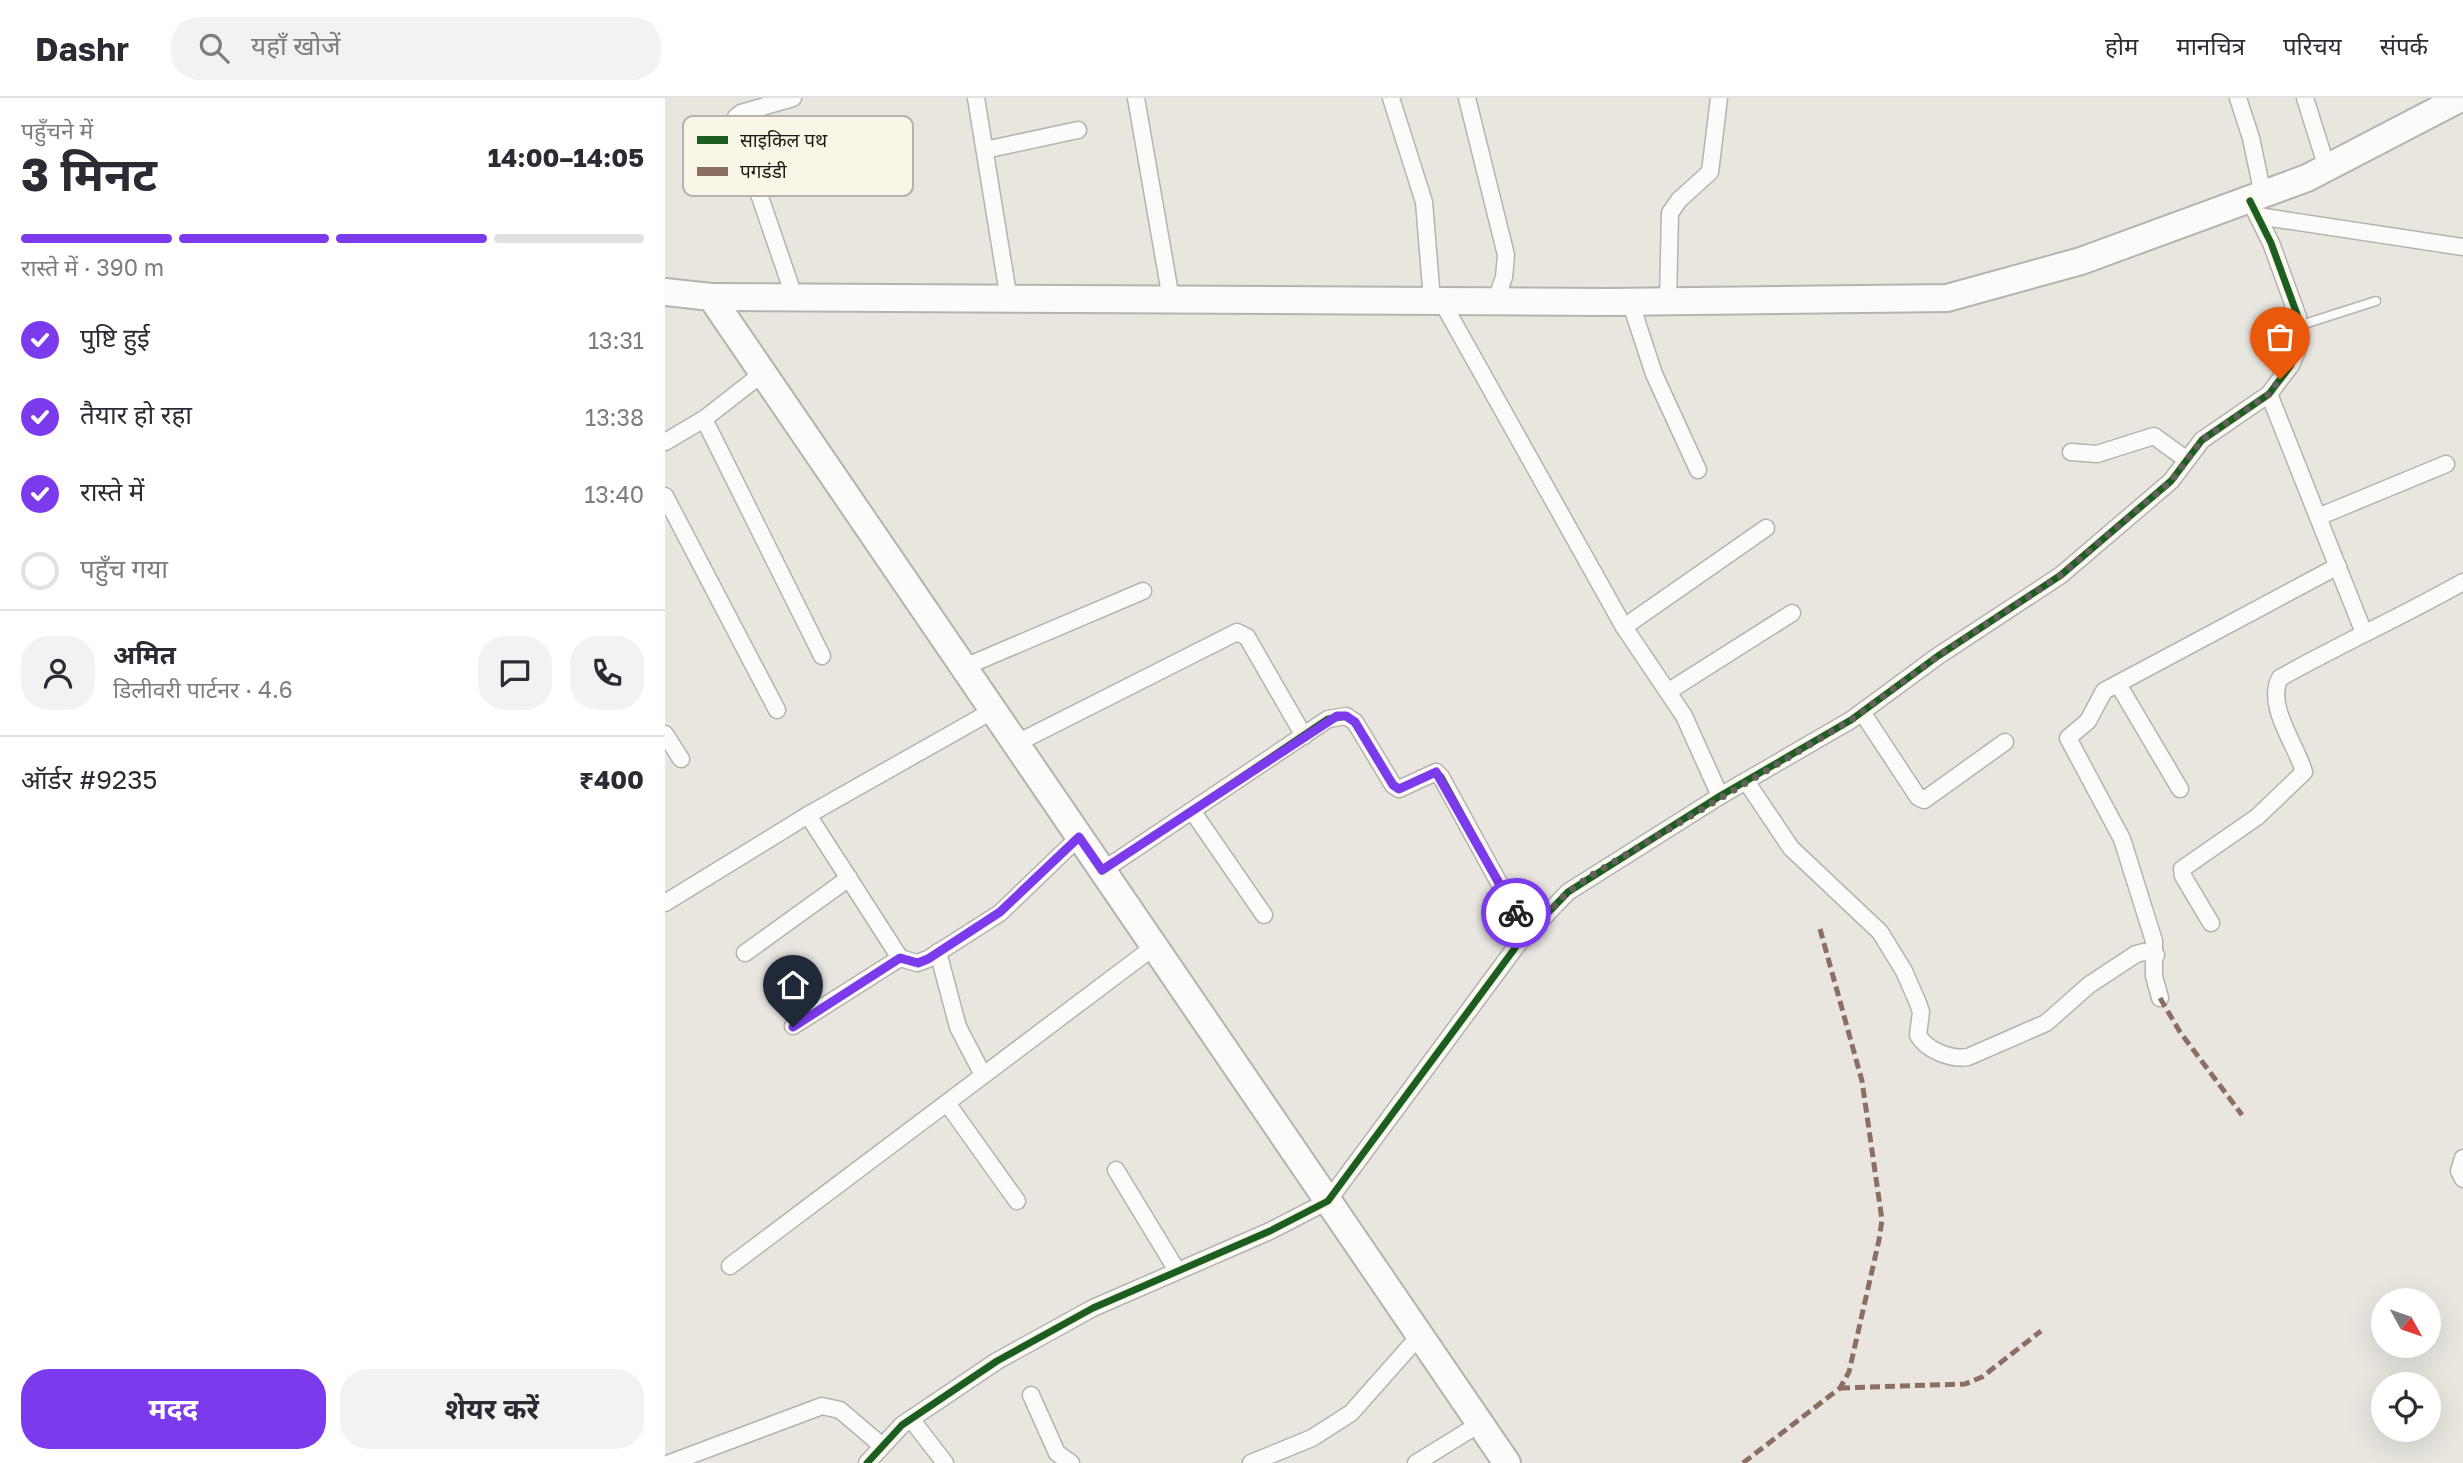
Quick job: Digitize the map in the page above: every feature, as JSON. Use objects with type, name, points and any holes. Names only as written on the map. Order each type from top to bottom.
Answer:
[{"type":"main road","points":[[665,292],[711,296],[1009,300],[1668,301],[1947,298],[2081,261],[2257,204],[2461,98]]},
{"type":"main road","points":[[711,296],[962,668],[1507,1463]]},
{"type":"street","points":[[737,116],[793,98]]},
{"type":"street","points":[[976,98],[1009,300]]},
{"type":"street","points":[[1136,98],[1171,299]]},
{"type":"street","points":[[1391,98],[1424,202],[1436,300],[1624,627],[1669,691],[1720,796]]},
{"type":"street","points":[[1467,98],[1506,255],[1504,277],[1496,300]]},
{"type":"street","points":[[1668,301],[1670,213],[1679,200],[1710,172],[1719,98]]},
{"type":"street","points":[[867,1463],[884,1442],[907,1422],[1009,1355],[1093,1308],[1175,1269],[1270,1231],[1328,1201],[1527,934],[1568,892],[1720,796],[1861,712],[1938,656],[2061,575],[2135,515],[2171,481],[2202,440],[2269,394],[2291,365],[2298,349],[2298,317],[2257,204],[2251,138],[2238,98]]},
{"type":"street","points":[[2305,98],[2327,168]]},
{"type":"street","points":[[985,149],[1079,130]]},
{"type":"street","points":[[760,196],[794,296]]},
{"type":"street","points":[[2257,204],[2463,247]]},
{"type":"street","points":[[1630,301],[1654,374],[1697,470]]},
{"type":"street","points":[[665,442],[704,419],[763,373]]},
{"type":"street","points":[[2269,394],[2364,634]]},
{"type":"street","points":[[704,419],[822,656]]},
{"type":"street","points":[[2071,452],[2097,454],[2154,436],[2187,460]]},
{"type":"street","points":[[2318,517],[2446,464]]},
{"type":"street","points":[[665,496],[777,710]]},
{"type":"street","points":[[1624,627],[1766,528]]},
{"type":"street","points":[[2160,998],[2154,976],[2156,955],[2122,839],[2068,738],[2088,721],[2100,696],[2118,684],[2337,566]]},
{"type":"street","points":[[2211,923],[2183,876],[2182,869],[2257,817],[2304,772],[2280,719],[2277,684],[2280,678],[2335,646],[2364,634],[2463,582]]},
{"type":"street","points":[[962,668],[1143,591]]},
{"type":"street","points":[[1669,691],[1792,612]]},
{"type":"street","points":[[1014,744],[1237,632],[1247,636],[1304,736]]},
{"type":"street","points":[[2118,684],[2180,789]]},
{"type":"street","points":[[665,903],[808,815],[992,711]]},
{"type":"street","points":[[1861,712],[1918,797],[1924,800],[2005,742]]},
{"type":"street","points":[[1102,870],[1193,812],[1328,719],[1346,716],[1355,722],[1393,785],[1399,789],[1436,772],[1527,934]]},
{"type":"street","points":[[665,734],[681,759]]},
{"type":"street","points":[[1746,781],[1791,848],[1880,932],[1904,971],[1918,1003],[1921,1012],[1918,1035],[1928,1048],[1960,1058],[1968,1057],[2046,1023],[2089,985],[2136,954],[2144,952],[2156,955]]},
{"type":"street","points":[[1193,812],[1264,915]]},
{"type":"street","points":[[808,815],[900,958],[918,963],[1009,905],[1079,837]]},
{"type":"street","points":[[745,953],[849,878]]},
{"type":"street","points":[[730,1266],[1154,946]]},
{"type":"street","points":[[938,952],[958,1027],[983,1075]]},
{"type":"street","points":[[793,1027],[900,958]]},
{"type":"street","points":[[947,1102],[1017,1201]]},
{"type":"street","points":[[2463,1158],[2459,1171],[2463,1179]]},
{"type":"street","points":[[1116,1170],[1175,1269]]},
{"type":"street","points":[[1251,1463],[1312,1438],[1351,1413],[1421,1334]]},
{"type":"street","points":[[1031,1395],[1053,1447],[1072,1463]]},
{"type":"street","points":[[670,1463],[822,1406],[839,1410],[884,1442]]},
{"type":"street","points":[[907,1422],[944,1463]]},
{"type":"street","points":[[1416,1463],[1481,1423]]},
{"type":"lane","points":[[2298,326],[2376,302]]},
{"type":"marked path","points":[[1743,1463],[1840,1388],[1849,1372],[1882,1220],[1862,1081],[1820,929]]},
{"type":"marked path","points":[[2160,998],[2180,1032],[2242,1115]]},
{"type":"marked path","points":[[1840,1388],[1965,1384],[1982,1377],[2041,1331]]},
{"type":"cycle path","points":[[867,1463],[902,1425],[997,1361],[1093,1308],[1270,1231],[1328,1201],[1518,944],[1568,892],[1720,796],[1851,720],[1938,656],[2061,575],[2171,481],[2202,440],[2269,394],[2291,365],[2298,349],[2298,317],[2271,243],[2250,201]]},
{"type":"cycle path","points":[[1102,871],[1328,719],[1346,716],[1355,722],[1393,785],[1399,789],[1436,772],[1441,777],[1527,934]]},
{"type":"way so far","points":[[1516,913],[1527,934],[1568,892],[1592,875],[1851,720],[1938,656],[2061,575],[2135,515],[2171,481],[2202,440],[2269,394],[2280,379]]},
{"type":"route","points":[[793,1027],[900,958],[918,963],[928,959],[1000,912],[1079,837],[1102,870],[1193,812],[1328,719],[1337,716],[1346,716],[1355,722],[1393,785],[1399,789],[1430,772],[1436,772],[1441,777],[1516,913]]}]
